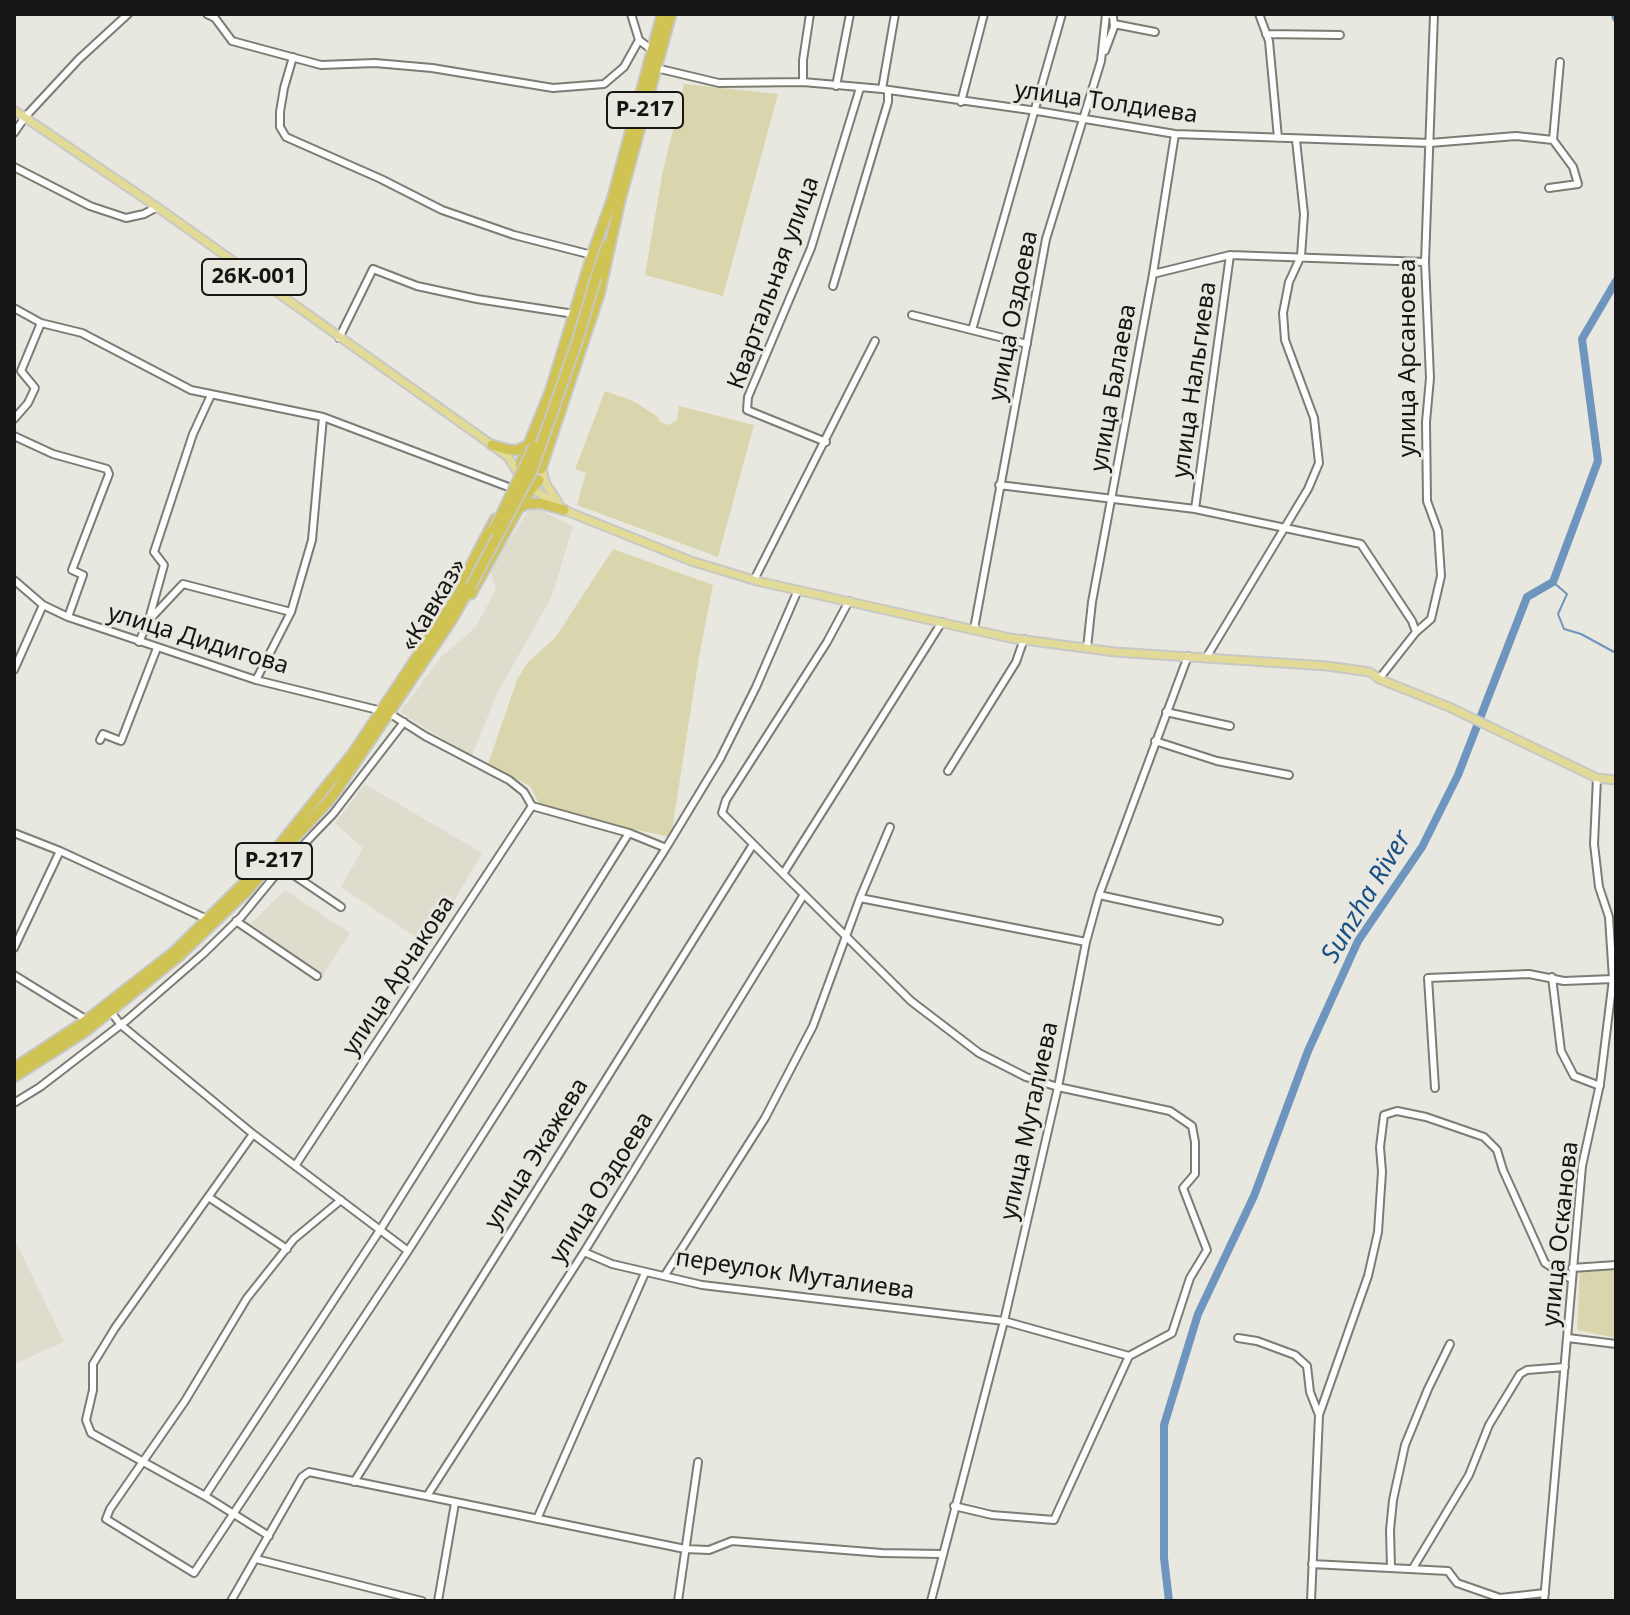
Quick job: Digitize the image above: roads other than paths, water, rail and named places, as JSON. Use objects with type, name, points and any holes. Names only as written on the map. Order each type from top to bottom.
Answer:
[{"type":"highway","name":"«Кавказ»","points":[[593,276],[662,14]]},
{"type":"highway","name":"«Кавказ»","points":[[14,1077],[111,1012],[179,956],[246,892],[332,797],[448,618],[525,470],[619,205],[671,14]]},
{"type":"highway","name":"Р-217","points":[[528,445],[550,392],[614,194]]},
{"type":"highway","points":[[541,469],[599,295],[619,205]]},
{"type":"highway","points":[[492,445],[518,450],[528,445]]},
{"type":"highway","points":[[448,618],[476,587],[519,508],[528,445]]},
{"type":"highway","name":"«Кавказ»","points":[[448,618],[511,488],[525,473]]},
{"type":"highway","points":[[519,508],[540,503],[564,510]]},
{"type":"highway","name":"«Кавказ»","points":[[17,1062],[84,1022],[175,951],[277,848],[386,712]]},
{"type":"main road","name":"26К-001","points":[[14,110],[157,207],[492,445]]},
{"type":"main road","points":[[492,445],[525,473]]},
{"type":"main road","points":[[492,445],[564,510],[691,561],[754,580],[1024,639],[1087,648],[1370,672],[1379,679],[1449,707],[1597,778],[1616,780]]},
{"type":"main road","points":[[525,473],[537,463],[549,489],[564,510]]},
{"type":"main road","points":[[525,473],[541,469]]},
{"type":"street","points":[[14,133],[79,59],[128,14]]},
{"type":"street","points":[[207,14],[215,18],[232,41],[321,65],[375,63],[432,68],[553,88],[604,84],[624,67],[639,40]]},
{"type":"street","points":[[631,14],[639,40],[652,50]]},
{"type":"street","points":[[803,82],[810,14]]},
{"type":"street","points":[[836,86],[850,14]]},
{"type":"street","points":[[833,286],[888,102],[885,90],[895,14]]},
{"type":"street","points":[[961,102],[984,14]]},
{"type":"street","points":[[972,330],[1037,111],[1062,14]]},
{"type":"street","points":[[1101,61],[1114,24],[1113,16],[1107,14]]},
{"type":"street","name":"улица Оздоева","points":[[974,629],[1046,239],[1101,61],[1107,14]]},
{"type":"street","points":[[1259,14],[1266,34],[1278,138]]},
{"type":"street","name":"улица Арсаноева","points":[[1379,679],[1416,632],[1431,619],[1441,576],[1438,531],[1427,501],[1426,422],[1430,378],[1425,262],[1434,14]]},
{"type":"street","points":[[1114,24],[1155,32]]},
{"type":"street","points":[[1266,34],[1340,35]]},
{"type":"street","points":[[293,57],[280,112],[280,127],[286,137],[442,210],[514,235],[592,255]]},
{"type":"street","points":[[1549,188],[1578,184],[1573,167],[1553,140],[1560,62]]},
{"type":"street","name":"улица Толдиева","points":[[656,68],[719,83],[803,82],[885,90],[1175,134],[1430,143],[1516,136],[1553,140]]},
{"type":"street","name":"Квартальная улица","points":[[826,442],[747,410],[748,397],[811,248],[860,88]]},
{"type":"street","name":"улица Балаева","points":[[1087,648],[1092,602],[1153,274],[1175,134]]},
{"type":"street","points":[[1206,658],[1286,527],[1319,463],[1314,418],[1285,340],[1283,313],[1289,282],[1301,256],[1304,214],[1296,140]]},
{"type":"street","points":[[14,167],[90,206],[126,218],[157,207]]},
{"type":"street","points":[[1153,274],[1230,255],[1425,262]]},
{"type":"street","name":"улица Нальгиева","points":[[1195,509],[1230,255]]},
{"type":"street","points":[[339,338],[373,269],[417,286],[574,314]]},
{"type":"street","points":[[14,308],[41,323],[82,333],[191,390],[323,417],[511,488]]},
{"type":"street","points":[[912,315],[1027,344]]},
{"type":"street","points":[[14,419],[28,403],[35,388],[21,371],[41,323]]},
{"type":"street","points":[[754,580],[875,341]]},
{"type":"street","points":[[139,642],[149,619],[164,565],[154,552],[193,434],[211,395]]},
{"type":"street","points":[[256,680],[291,612],[312,540],[323,417]]},
{"type":"street","points":[[14,436],[53,454],[107,469],[109,474],[72,570],[83,575],[68,617]]},
{"type":"street","points":[[999,485],[1195,509],[1361,544],[1412,621],[1416,632]]},
{"type":"street","name":"улица Дидигова","points":[[14,580],[43,605],[68,617],[256,680],[386,712],[509,780],[524,792],[532,806]]},
{"type":"street","points":[[149,619],[183,584],[291,612]]},
{"type":"street","points":[[341,1200],[287,1249],[247,1298],[185,1401],[106,1519],[194,1573],[408,1251],[666,848],[720,759],[756,687],[798,590]]},
{"type":"street","points":[[849,601],[827,642],[726,800],[722,813],[724,818],[911,1001],[979,1053],[1026,1077],[1058,1087],[1170,1111],[1192,1126],[1195,1142],[1195,1174],[1183,1188],[1207,1250],[1190,1278],[1172,1333],[1129,1356],[1054,1520],[992,1515],[954,1506]]},
{"type":"street","points":[[14,670],[43,605]]},
{"type":"street","points":[[783,874],[942,622]]},
{"type":"street","points":[[948,771],[1016,662],[1024,639]]},
{"type":"street","points":[[100,740],[103,734],[121,741],[157,648]]},
{"type":"street","name":"улица Муталиева","points":[[931,1601],[1004,1321],[1058,1087],[1086,942],[1099,895],[1188,656]]},
{"type":"street","points":[[1166,712],[1230,726]]},
{"type":"street","points":[[14,1103],[121,1025],[174,981],[236,921],[333,814],[404,722]]},
{"type":"street","points":[[1155,741],[1217,761],[1289,775]]},
{"type":"street","name":"улица Осканова","points":[[1545,1597],[1582,1166],[1600,1086],[1613,979],[1609,917],[1599,887],[1594,844],[1597,778]]},
{"type":"street","points":[[532,806],[629,833],[666,848]]},
{"type":"street","name":"улица Арчакова","points":[[295,1166],[532,806]]},
{"type":"street","points":[[665,1275],[765,1118],[813,1026],[890,827]]},
{"type":"street","points":[[14,833],[207,919]]},
{"type":"street","points":[[205,1496],[380,1230],[629,833]]},
{"type":"street","name":"улица Экажева","points":[[354,1482],[752,846]]},
{"type":"street","points":[[14,948],[60,851]]},
{"type":"street","points":[[282,867],[341,907]]},
{"type":"street","points":[[1099,895],[1219,921]]},
{"type":"street","name":"улица Оздоева","points":[[427,1496],[584,1252],[803,896]]},
{"type":"street","points":[[860,898],[1086,942]]},
{"type":"street","points":[[236,921],[317,976]]},
{"type":"street","points":[[1435,1088],[1428,978],[1504,974],[1552,977],[1564,981],[1613,979]]},
{"type":"street","points":[[14,975],[82,1017],[84,1022]]},
{"type":"street","points":[[1552,977],[1561,1051],[1574,1076],[1600,1086]]},
{"type":"street","points":[[111,1012],[121,1025],[253,1134],[408,1251]]},
{"type":"street","points":[[1311,1601],[1319,1415],[1368,1276],[1378,1232],[1384,1115],[1397,1111],[1426,1117],[1484,1137],[1497,1150],[1545,1263],[1571,1279]]},
{"type":"street","points":[[253,1134],[115,1328],[93,1364],[93,1390],[86,1420],[91,1433],[205,1496],[269,1536]]},
{"type":"street","points":[[210,1198],[287,1249]]},
{"type":"street","name":"переулок Муталиева","points":[[584,1252],[612,1264],[702,1285],[1004,1321],[1129,1356]]},
{"type":"street","points":[[1572,1268],[1616,1265]]},
{"type":"street","points":[[537,1519],[645,1273]]},
{"type":"street","points":[[1238,1338],[1257,1341],[1295,1355],[1307,1366],[1310,1392],[1319,1415]]},
{"type":"street","points":[[1568,1338],[1616,1344]]},
{"type":"street","points":[[1391,1567],[1390,1530],[1398,1473],[1420,1408],[1450,1344]]},
{"type":"street","points":[[1413,1568],[1469,1475],[1489,1425],[1520,1374],[1527,1370],[1565,1367]]},
{"type":"street","points":[[678,1601],[698,1462]]},
{"type":"street","points":[[231,1601],[302,1477],[309,1472],[685,1549],[709,1550],[732,1541],[882,1553],[942,1554]]},
{"type":"street","points":[[438,1601],[455,1503]]},
{"type":"street","points":[[256,1559],[422,1601]]},
{"type":"street","points":[[1312,1564],[1448,1571],[1457,1583],[1500,1598],[1545,1597]]},
{"type":"waterway","name":"Sunzha River","points":[[1615,14],[1616,18]]},
{"type":"waterway","name":"Sunzha River","points":[[1169,1601],[1164,1558],[1164,1425],[1198,1314],[1254,1196],[1308,1051],[1358,941],[1422,847],[1458,775],[1527,597],[1553,582],[1598,461],[1582,339],[1616,281]]},
{"type":"waterway","points":[[1553,582],[1567,594],[1558,614],[1564,629],[1581,634],[1616,653]]}]
